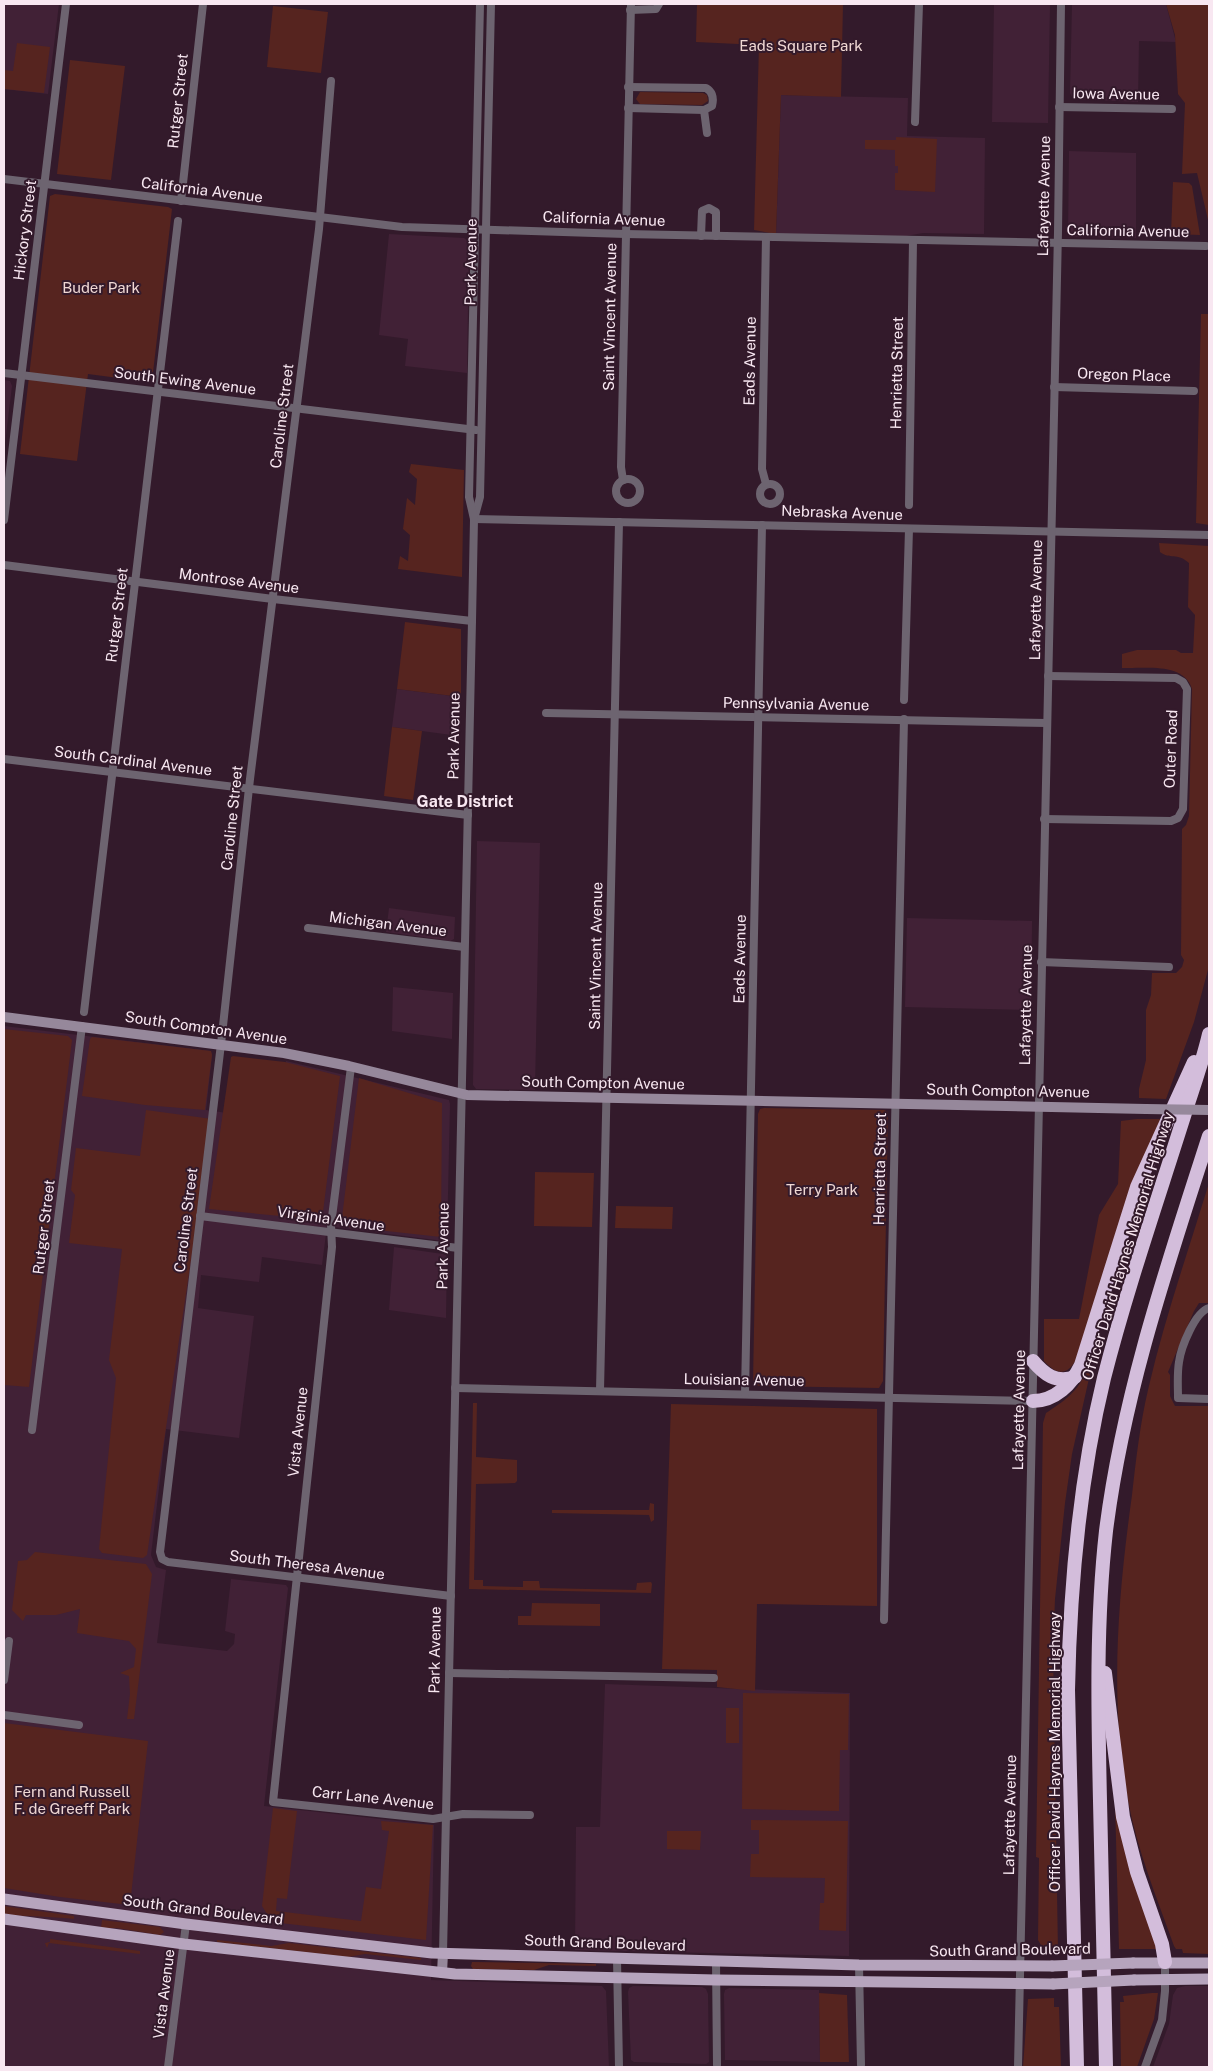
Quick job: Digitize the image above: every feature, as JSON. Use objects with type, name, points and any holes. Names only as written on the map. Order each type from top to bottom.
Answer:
[{"type":"highway","points":[[1032,1401],[1045,1400],[1054,1395],[1075,1377],[1087,1351],[1144,1167],[1192,1064],[1209,1036]]},
{"type":"highway","name":"Officer David Haynes Memorial Highway","points":[[1076,2067],[1068,1690],[1070,1623],[1077,1532],[1084,1481],[1104,1379],[1209,1036]]},
{"type":"highway","points":[[1106,2067],[1098,1635],[1106,1530],[1124,1427],[1149,1326],[1209,1136]]},
{"type":"highway","points":[[1034,1360],[1043,1372],[1053,1378],[1066,1379],[1075,1377]]},
{"type":"highway","points":[[1098,1635],[1109,1700],[1124,1817],[1137,1872],[1162,1944],[1165,1962]]},
{"type":"main road","name":"South Compton Avenue","points":[[4,1017],[284,1053],[351,1067],[462,1095],[1209,1110]]},
{"type":"main road","name":"South Grand Boulevard","points":[[4,1899],[186,1924],[443,1953],[859,1965],[1020,1967],[1133,1962],[1209,1963]]},
{"type":"main road","points":[[32,1924],[51,1921],[82,1923],[86,1919],[86,1911]]},
{"type":"main road","name":"South Grand Boulevard","points":[[4,1919],[184,1944],[442,1972],[617,1978],[1020,1985],[1165,1979],[1209,1980]]},
{"type":"main road","name":"Park Avenue","points":[[442,1972],[443,1953]]},
{"type":"street","name":"Hickory Street","points":[[4,520],[66,4]]},
{"type":"street","name":"Rutger Street","points":[[181,201],[203,4]]},
{"type":"street","name":"Park Avenue","points":[[443,1953],[474,519],[469,497],[480,4]]},
{"type":"street","name":"Park Avenue","points":[[474,519],[480,497],[491,4]]},
{"type":"street","points":[[630,7],[656,9],[659,4]]},
{"type":"street","points":[[915,122],[919,4]]},
{"type":"street","name":"Lafayette Avenue","points":[[1018,2067],[1061,4]]},
{"type":"street","name":"Saint Vincent Avenue","points":[[624,480],[621,467],[630,7]]},
{"type":"street","name":"Caroline Street","points":[[161,1557],[160,1549],[221,1044],[249,788],[320,218],[331,81]]},
{"type":"street","points":[[628,86],[706,88],[713,94],[712,106],[704,110],[628,108]]},
{"type":"street","name":"Iowa Avenue","points":[[1059,107],[1172,109]]},
{"type":"street","points":[[704,110],[707,133]]},
{"type":"street","name":"California Avenue","points":[[4,179],[388,226],[701,236],[1206,246]]},
{"type":"street","points":[[701,236],[701,215],[705,208],[716,212],[716,236]]},
{"type":"street","name":"Rutger Street","points":[[84,1012],[178,221]]},
{"type":"street","name":"Eads Avenue","points":[[766,237],[762,469],[766,484]]},
{"type":"street","name":"Henrietta Street","points":[[909,505],[913,241]]},
{"type":"street","name":"South Ewing Avenue","points":[[4,373],[482,430]]},
{"type":"street","name":"Oregon Place","points":[[1054,387],[1194,391]]},
{"type":"street","name":"Nebraska Avenue","points":[[474,519],[1209,535]]},
{"type":"street","name":"Saint Vincent Avenue","points":[[600,1391],[619,522]]},
{"type":"street","name":"Eads Avenue","points":[[745,1394],[762,525]]},
{"type":"street","points":[[904,700],[909,529]]},
{"type":"street","name":"Montrose Avenue","points":[[4,565],[273,599],[472,621]]},
{"type":"street","name":"Outer Road","points":[[1044,819],[1171,821],[1178,818],[1183,809],[1187,689],[1183,682],[1176,678],[1048,676]]},
{"type":"street","name":"Pennsylvania Avenue","points":[[546,713],[1046,723]]},
{"type":"street","name":"Henrietta Street","points":[[884,1620],[904,719]]},
{"type":"street","name":"South Cardinal Avenue","points":[[4,759],[468,815]]},
{"type":"street","name":"Michigan Avenue","points":[[308,928],[464,947]]},
{"type":"street","points":[[1041,962],[1169,967]]},
{"type":"street","name":"Rutger Street","points":[[32,1430],[82,1026]]},
{"type":"street","name":"Vista Avenue","points":[[273,1802],[332,1233],[331,1225],[351,1067]]},
{"type":"street","name":"Virginia Avenue","points":[[200,1216],[458,1248]]},
{"type":"street","points":[[1209,1308],[1202,1310],[1198,1316],[1182,1349],[1179,1361],[1178,1398],[1209,1399]]},
{"type":"street","name":"Louisiana Avenue","points":[[456,1388],[1032,1401]]},
{"type":"street","name":"South Theresa Avenue","points":[[161,1557],[173,1562],[451,1596]]},
{"type":"street","points":[[4,1680],[8,1641]]},
{"type":"street","points":[[449,1673],[714,1678]]},
{"type":"street","points":[[4,1715],[79,1725]]},
{"type":"street","name":"Carr Lane Avenue","points":[[273,1802],[432,1819],[463,1814],[530,1815]]},
{"type":"street","name":"Vista Avenue","points":[[168,2067],[186,1924]]},
{"type":"street","points":[[617,1959],[619,2067]]},
{"type":"street","points":[[716,1961],[717,2065]]},
{"type":"street","points":[[1145,2067],[1162,2020],[1165,1962]]},
{"type":"street","points":[[859,1965],[861,2065]]},
{"type":"shaded area","points":[[4,4],[59,4],[48,94],[4,89]]},
{"type":"shaded area","points":[[994,4],[1050,4],[1048,123],[992,122]]},
{"type":"shaded area","points":[[1072,4],[1166,4],[1176,42],[1139,41],[1138,102],[1073,99],[1070,93]]},
{"type":"shaded area","points":[[781,95],[908,98],[907,136],[985,138],[984,234],[923,233],[906,236],[776,234]]},
{"type":"shaded area","points":[[1069,151],[1136,153],[1136,238],[1072,237],[1068,234]]},
{"type":"shaded area","points":[[389,234],[464,238],[469,242],[467,373],[405,366],[408,339],[379,335]]},
{"type":"shaded area","points":[[4,380],[10,381],[12,386],[4,452]]},
{"type":"shaded area","points":[[397,689],[461,697],[459,736],[392,727]]},
{"type":"shaded area","points":[[477,841],[540,843],[535,1090],[476,1089],[473,1085]]},
{"type":"shaded area","points":[[389,908],[455,917],[454,939],[450,941],[386,932]]},
{"type":"shaded area","points":[[907,918],[1032,921],[1031,1010],[905,1007]]},
{"type":"shaded area","points":[[393,987],[453,993],[452,1039],[392,1031]]},
{"type":"shaded area","points":[[4,1026],[211,1051],[206,1110],[278,1120],[286,1061],[449,1100],[447,1240],[327,1226],[322,1265],[262,1257],[259,1282],[201,1275],[198,1308],[254,1316],[239,1438],[166,1429],[151,1555],[156,1567],[166,1570],[157,1643],[227,1651],[234,1644],[235,1634],[225,1631],[231,1579],[286,1585],[288,1588],[264,1806],[434,1825],[431,1980],[602,1986],[606,1991],[609,2067],[4,2067]]},
{"type":"shaded area","points":[[394,1247],[447,1256],[446,1318],[389,1310]]},
{"type":"shaded area","points":[[605,1684],[850,1693],[849,1956],[575,1950],[576,1827],[600,1827]]},
{"type":"shaded area","points":[[633,1986],[702,1987],[706,1989],[708,1994],[709,2062],[706,2064],[634,2062],[631,2060],[628,1992],[629,1988]]},
{"type":"shaded area","points":[[1209,1986],[1209,2067],[1153,2067],[1169,2024],[1173,1995],[1177,1988]]},
{"type":"shaded area","points":[[729,1988],[819,1990],[820,2062],[725,2060],[724,1994],[725,1990]]},
{"type":"green space","name":"Eads Square Park","points":[[697,4],[843,4],[841,97],[781,95],[776,234],[754,230],[759,45],[696,42]]},
{"type":"green space","points":[[1166,4],[1209,4],[1209,224],[1197,173],[1182,174],[1185,103],[1178,94],[1175,35]]},
{"type":"green space","points":[[273,6],[328,12],[321,73],[267,67]]},
{"type":"green space","points":[[17,43],[50,47],[44,93],[4,89],[4,70],[13,71]]},
{"type":"green space","points":[[70,60],[125,66],[111,180],[57,174]]},
{"type":"green space","points":[[640,92],[703,93],[707,95],[708,101],[702,105],[640,104],[636,99]]},
{"type":"green space","points":[[896,137],[937,139],[935,192],[895,190],[895,173],[898,173],[898,166],[895,166],[895,150],[865,149],[865,140],[896,140]]},
{"type":"green space","points":[[1173,182],[1189,183],[1192,186],[1200,235],[1171,234]]},
{"type":"green space","name":"Buder Park","points":[[55,194],[172,209],[152,381],[88,374],[77,461],[20,454],[50,196]]},
{"type":"green space","points":[[1201,314],[1209,314],[1209,525],[1196,523]]},
{"type":"green space","points":[[411,464],[464,470],[462,577],[398,569],[400,556],[408,561],[410,535],[403,529],[407,498],[415,505],[417,479],[409,472]]},
{"type":"green space","points":[[1159,543],[1209,546],[1209,966],[1194,1022],[1166,1099],[1139,1098],[1139,1089],[1146,1060],[1146,1010],[1151,995],[1152,973],[1176,973],[1182,967],[1184,960],[1181,955],[1182,829],[1186,825],[1189,816],[1192,689],[1188,680],[1181,674],[1172,671],[1152,668],[1122,668],[1122,654],[1137,650],[1176,650],[1181,653],[1193,653],[1195,615],[1188,607],[1189,563],[1181,558],[1167,556],[1160,552]]},
{"type":"green space","points":[[405,622],[461,629],[461,697],[397,689]]},
{"type":"green space","points":[[392,727],[422,731],[413,800],[384,796]]},
{"type":"green space","points":[[4,1029],[68,1036],[72,1040],[29,1387],[4,1385]]},
{"type":"green space","points":[[92,1037],[211,1051],[205,1110],[145,1105],[82,1096],[90,1039]]},
{"type":"green space","points":[[231,1057],[285,1062],[340,1076],[322,1220],[209,1209]]},
{"type":"green space","points":[[359,1078],[442,1103],[441,1237],[341,1226]]},
{"type":"green space","name":"Terry Park","points":[[760,1109],[884,1110],[888,1112],[883,1381],[879,1388],[759,1386],[753,1383],[758,1114]]},
{"type":"green space","points":[[146,1110],[212,1119],[147,1555],[143,1558],[102,1553],[99,1549],[116,1378],[109,1360],[122,1249],[69,1243],[75,1195],[71,1190],[76,1148],[140,1156]]},
{"type":"green space","points":[[1162,1119],[1076,1360],[1065,1371],[1057,1371],[1044,1361],[1044,1319],[1079,1319],[1099,1215],[1118,1184],[1121,1121]]},
{"type":"green space","points":[[535,1172],[594,1173],[592,1227],[534,1226]]},
{"type":"green space","points":[[1209,1183],[1209,1303],[1199,1303],[1194,1311],[1168,1372],[1170,1375],[1170,1396],[1175,1406],[1209,1406],[1209,1954],[1183,1953],[1182,1949],[1176,1949],[1148,1874],[1128,1800],[1122,1762],[1117,1686],[1123,1571],[1143,1416],[1161,1338]]},
{"type":"green space","points":[[616,1206],[673,1207],[672,1229],[615,1228]]},
{"type":"green space","points":[[1086,1371],[1090,1374],[1072,1454],[1055,1599],[1053,1651],[1058,1951],[1044,1950],[1038,1940],[1039,1858],[1036,1857],[1043,1423],[1046,1413],[1075,1390]]},
{"type":"green space","points":[[473,1403],[477,1403],[476,1457],[517,1460],[517,1481],[515,1483],[476,1484],[474,1580],[483,1580],[483,1586],[523,1587],[523,1581],[539,1581],[540,1588],[636,1590],[637,1583],[651,1582],[651,1593],[469,1589]]},
{"type":"green space","points":[[671,1404],[877,1409],[877,1606],[757,1604],[755,1691],[717,1687],[717,1670],[662,1669]]},
{"type":"green space","points":[[650,1503],[654,1504],[654,1520],[651,1522],[649,1515],[552,1513],[552,1510],[649,1510]]},
{"type":"green space","points":[[35,1552],[146,1564],[152,1574],[134,1719],[127,1719],[130,1694],[129,1676],[120,1673],[134,1667],[136,1649],[129,1641],[77,1633],[80,1609],[56,1615],[26,1615],[23,1621],[12,1610],[18,1561],[27,1560]]},
{"type":"green space","points":[[532,1603],[600,1604],[600,1626],[518,1625],[518,1616],[531,1616]]},
{"type":"green space","points":[[743,1693],[849,1694],[848,1750],[840,1750],[839,1811],[742,1809]]},
{"type":"green space","points":[[726,1708],[739,1708],[739,1743],[726,1743]]},
{"type":"green space","name":"Fern and Russell F. de Greeff Park","points":[[4,1723],[148,1741],[130,1905],[4,1888]]},
{"type":"green space","points":[[1115,1803],[1157,1949],[1119,1949]]},
{"type":"green space","points":[[273,1808],[297,1811],[287,1899],[277,1898],[276,1911],[361,1921],[366,1887],[381,1889],[389,1831],[382,1830],[381,1821],[433,1825],[426,1940],[272,1922],[262,1906]]},
{"type":"green space","points":[[751,1820],[848,1821],[846,1931],[819,1930],[820,1903],[824,1903],[825,1878],[750,1877],[751,1854],[759,1854],[759,1830],[751,1830]]},
{"type":"green space","points":[[667,1831],[701,1831],[700,1850],[667,1849]]},
{"type":"green space","points":[[4,1906],[74,1916],[74,1919],[4,1914]]},
{"type":"green space","points":[[102,1920],[160,1927],[164,1932],[160,1935],[117,1928],[101,1928]]},
{"type":"green space","points":[[50,1939],[140,1951],[140,1954],[49,1943],[47,1948],[45,1943],[50,1942]]},
{"type":"green space","points":[[217,1940],[271,1946],[289,1943],[421,1958],[421,1960],[365,1954],[348,1957],[217,1942]]},
{"type":"green space","points":[[472,1962],[596,1964],[596,1966],[549,1965],[534,1970],[473,1969],[471,1966]]},
{"type":"green space","points":[[819,1993],[847,1995],[849,2062],[820,2062]]},
{"type":"green space","points":[[1158,1993],[1154,2019],[1137,2067],[1121,2067],[1120,2002],[1124,2002],[1123,1996]]},
{"type":"green space","points":[[1054,1998],[1054,2007],[1059,2007],[1061,2067],[1023,2067],[1028,1999]]},
{"type":"district","name":"Gate District","points":[[465,801]]}]
